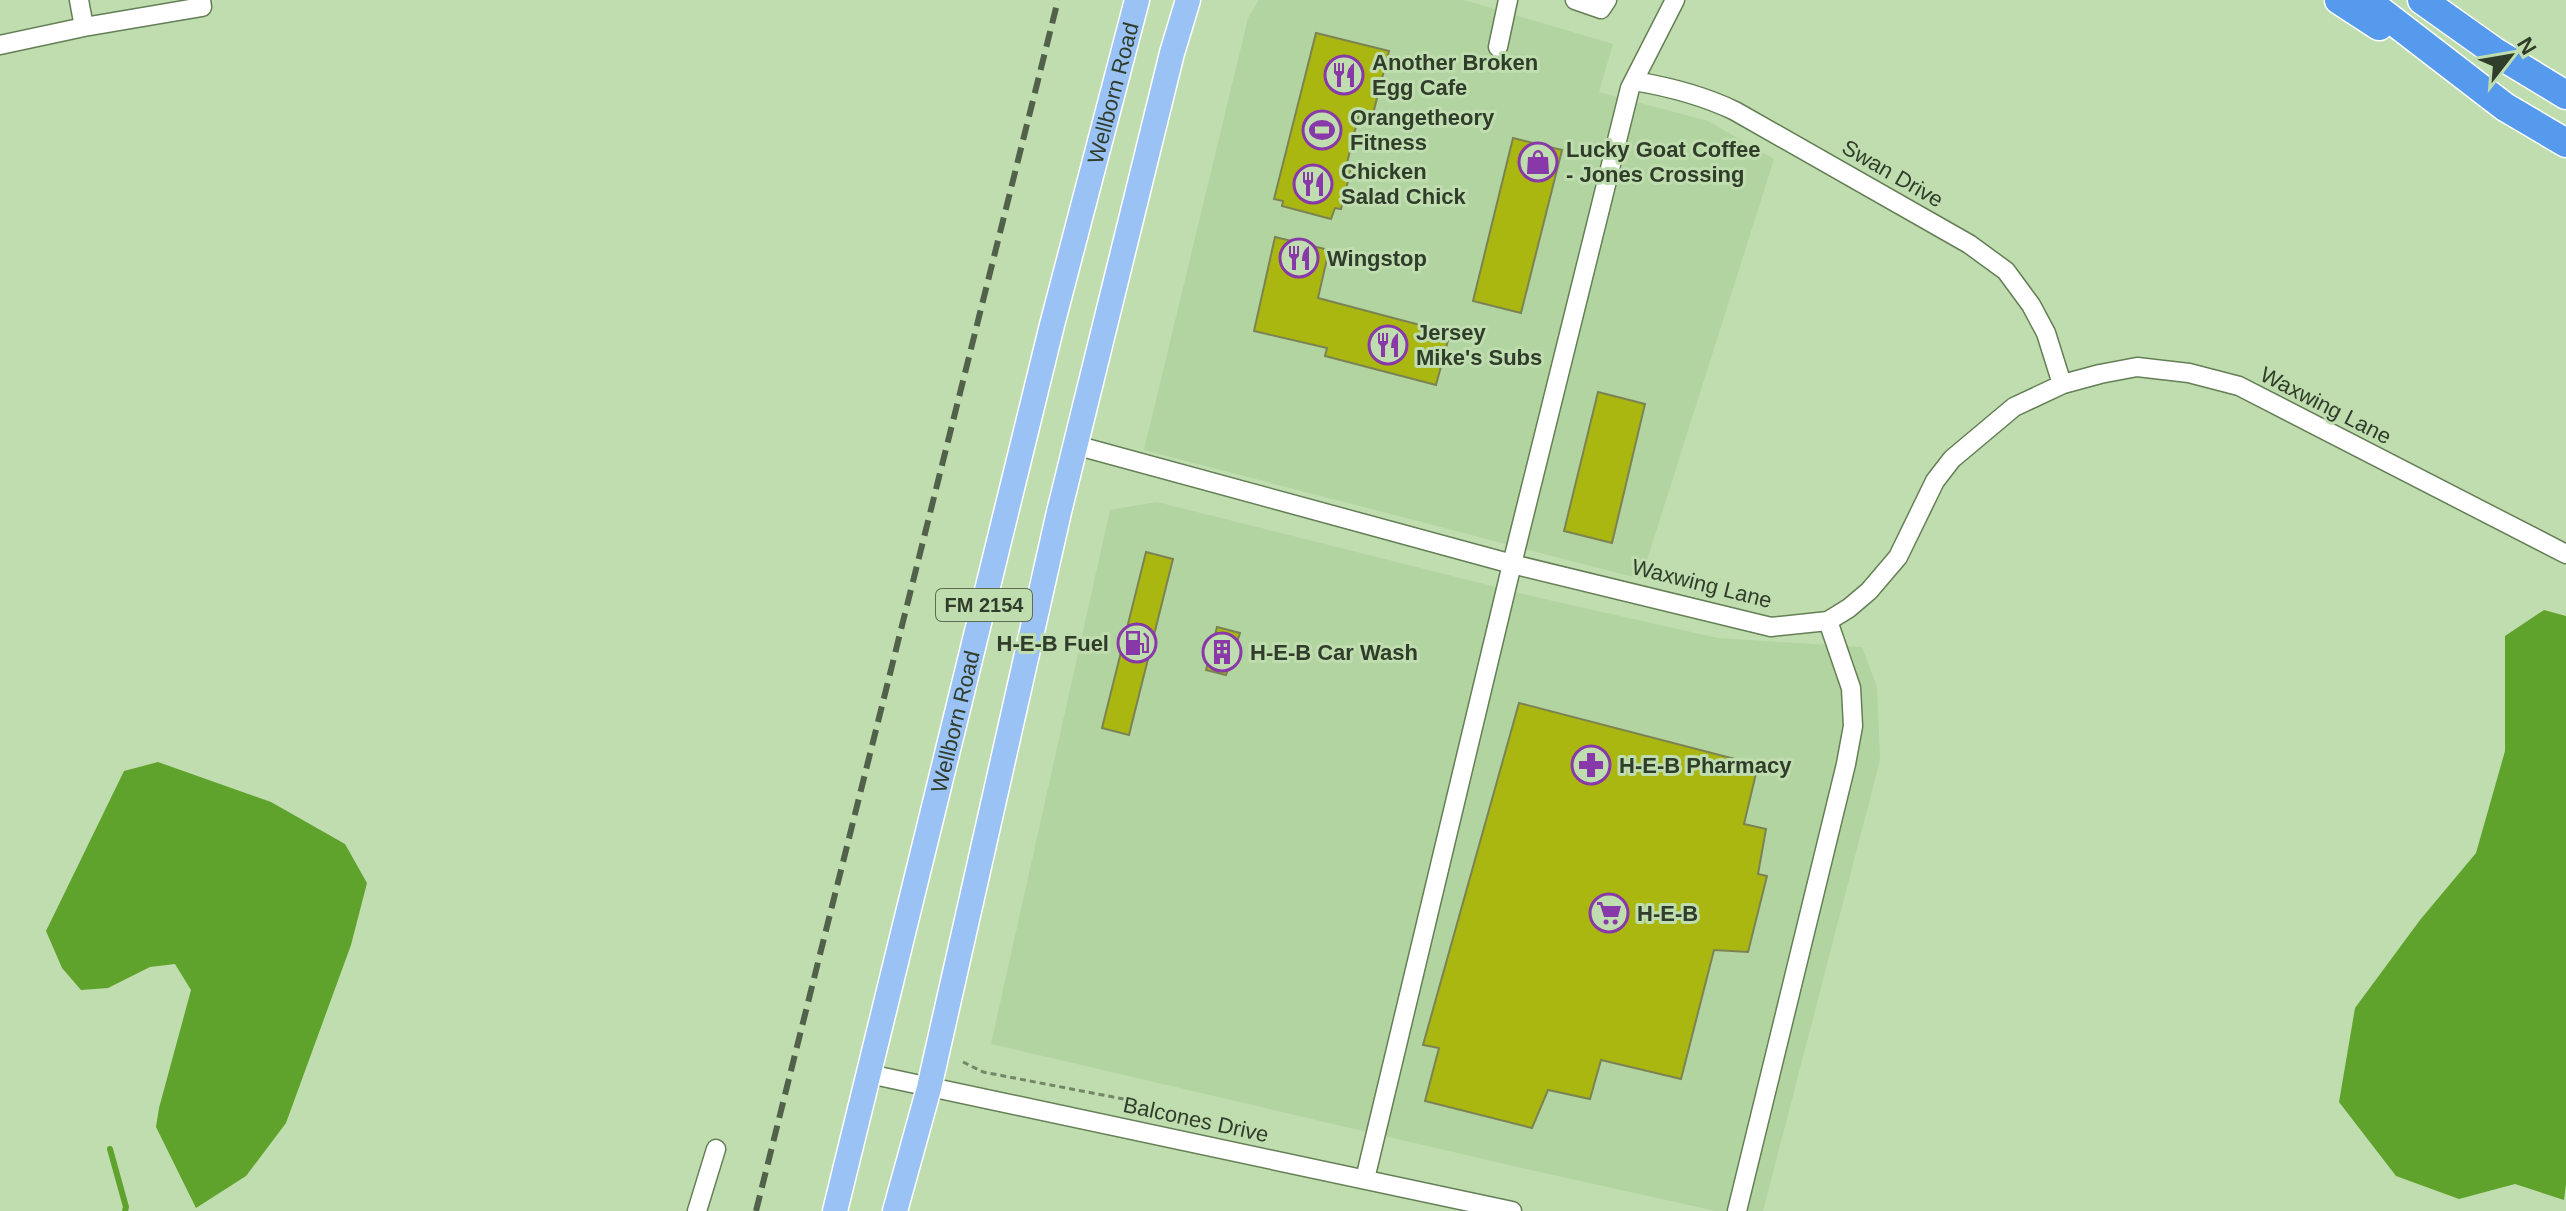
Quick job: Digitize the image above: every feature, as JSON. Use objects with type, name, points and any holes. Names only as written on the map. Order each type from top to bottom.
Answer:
[{"type":"highway","points":[[2339,0],[2566,143]]},
{"type":"highway","points":[[2366,0],[2505,107]]},
{"type":"highway","points":[[2422,0],[2495,52],[2566,95]]},
{"type":"main road","name":"Wellborn Road","points":[[835,1211],[1048,340],[1137,0]]},
{"type":"main road","name":"FM 2154","points":[[895,1211],[929,1088],[1075,445],[1172,53],[1188,0]]},
{"type":"street","points":[[79,0],[84,27]]},
{"type":"street","points":[[1498,47],[1508,0]]},
{"type":"street","points":[[1575,0],[1601,9],[1607,0]]},
{"type":"street","points":[[1365,1179],[1512,564],[1634,81],[1675,0]]},
{"type":"street","points":[[0,45],[201,4]]},
{"type":"street","name":"Swan Drive","points":[[1634,81],[1706,97],[1735,111],[1969,244],[2006,271],[2031,305],[2046,333],[2062,384]]},
{"type":"street","name":"Waxwing Lane","points":[[1075,445],[1512,564],[1771,627],[1828,621],[1869,591],[1898,557],[1935,481],[1952,459],[2014,407],[2062,384],[2137,367],[2189,373],[2239,386],[2566,554]]},
{"type":"street","points":[[1737,1211],[1853,726],[1851,688],[1828,621]]},
{"type":"street","name":"Balcones Drive","points":[[869,1074],[1512,1211]]},
{"type":"street","points":[[697,1211],[716,1149]]},
{"type":"path","points":[[963,1062],[983,1072],[1134,1101],[1160,1136]]},
{"type":"shaded area","points":[[1259,0],[1464,0],[1613,44],[1599,92],[1708,121],[1774,159],[1641,579],[1144,450],[1248,18]]},
{"type":"shaded area","points":[[1157,502],[1544,599],[1718,638],[1862,647],[1877,687],[1880,760],[1763,1211],[1716,1211],[991,1044],[1110,510]]},
{"type":"shaded area","points":[[2544,610],[2566,616],[2564,1200],[2515,1184],[2459,1199],[2396,1176],[2339,1102],[2355,1008],[2420,920],[2476,853],[2505,751],[2505,636]]},
{"type":"shaded area","points":[[158,762],[271,802],[345,844],[367,883],[351,945],[286,1123],[246,1176],[196,1208],[156,1127],[191,990],[175,964],[150,967],[108,988],[81,990],[62,968],[46,931],[124,771]]},
{"type":"building","points":[[1316,33],[1389,51],[1372,118],[1359,114],[1347,163],[1352,165],[1341,209],[1335,208],[1331,219],[1282,206],[1283,201],[1274,199]]},
{"type":"building","points":[[1513,138],[1562,150],[1521,313],[1473,301]]},
{"type":"building","points":[[1275,237],[1329,250],[1318,298],[1450,333],[1436,385],[1325,356],[1327,348],[1254,331]]},
{"type":"building","points":[[1598,392],[1645,404],[1612,543],[1564,531]]},
{"type":"building","name":"H-E-B Fuel","points":[[1146,552],[1173,559],[1129,735],[1102,728]]},
{"type":"building","name":"H-E-B Car Wash","points":[[1217,627],[1240,633],[1226,675],[1206,670]]},
{"type":"building","name":"H-E-B","points":[[1519,703],[1758,765],[1744,824],[1766,829],[1758,874],[1767,876],[1748,952],[1714,950],[1681,1079],[1601,1060],[1590,1099],[1548,1090],[1532,1128],[1425,1101],[1439,1048],[1423,1045]]},
{"type":"waterway","points":[[110,1149],[125,1211]]},
{"type":"railway","points":[[756,1211],[1058,0]]},
{"type":"place","name":"Another Broken Egg Cafe","points":[[1344,75]]},
{"type":"place","name":"Orangetheory Fitness","points":[[1322,130]]},
{"type":"place","name":"Lucky Goat Coffee - Jones Crossing","points":[[1538,162]]},
{"type":"place","name":"Chicken Salad Chick","points":[[1313,184]]},
{"type":"place","name":"Wingstop","points":[[1299,258]]},
{"type":"place","name":"Jersey Mike's Subs","points":[[1388,345]]},
{"type":"place","name":"H-E-B Fuel","points":[[1137,643]]},
{"type":"place","name":"H-E-B Car Wash","points":[[1222,652]]},
{"type":"place","name":"H-E-B Pharmacy","points":[[1591,765]]},
{"type":"place","name":"H-E-B","points":[[1609,913]]}]
